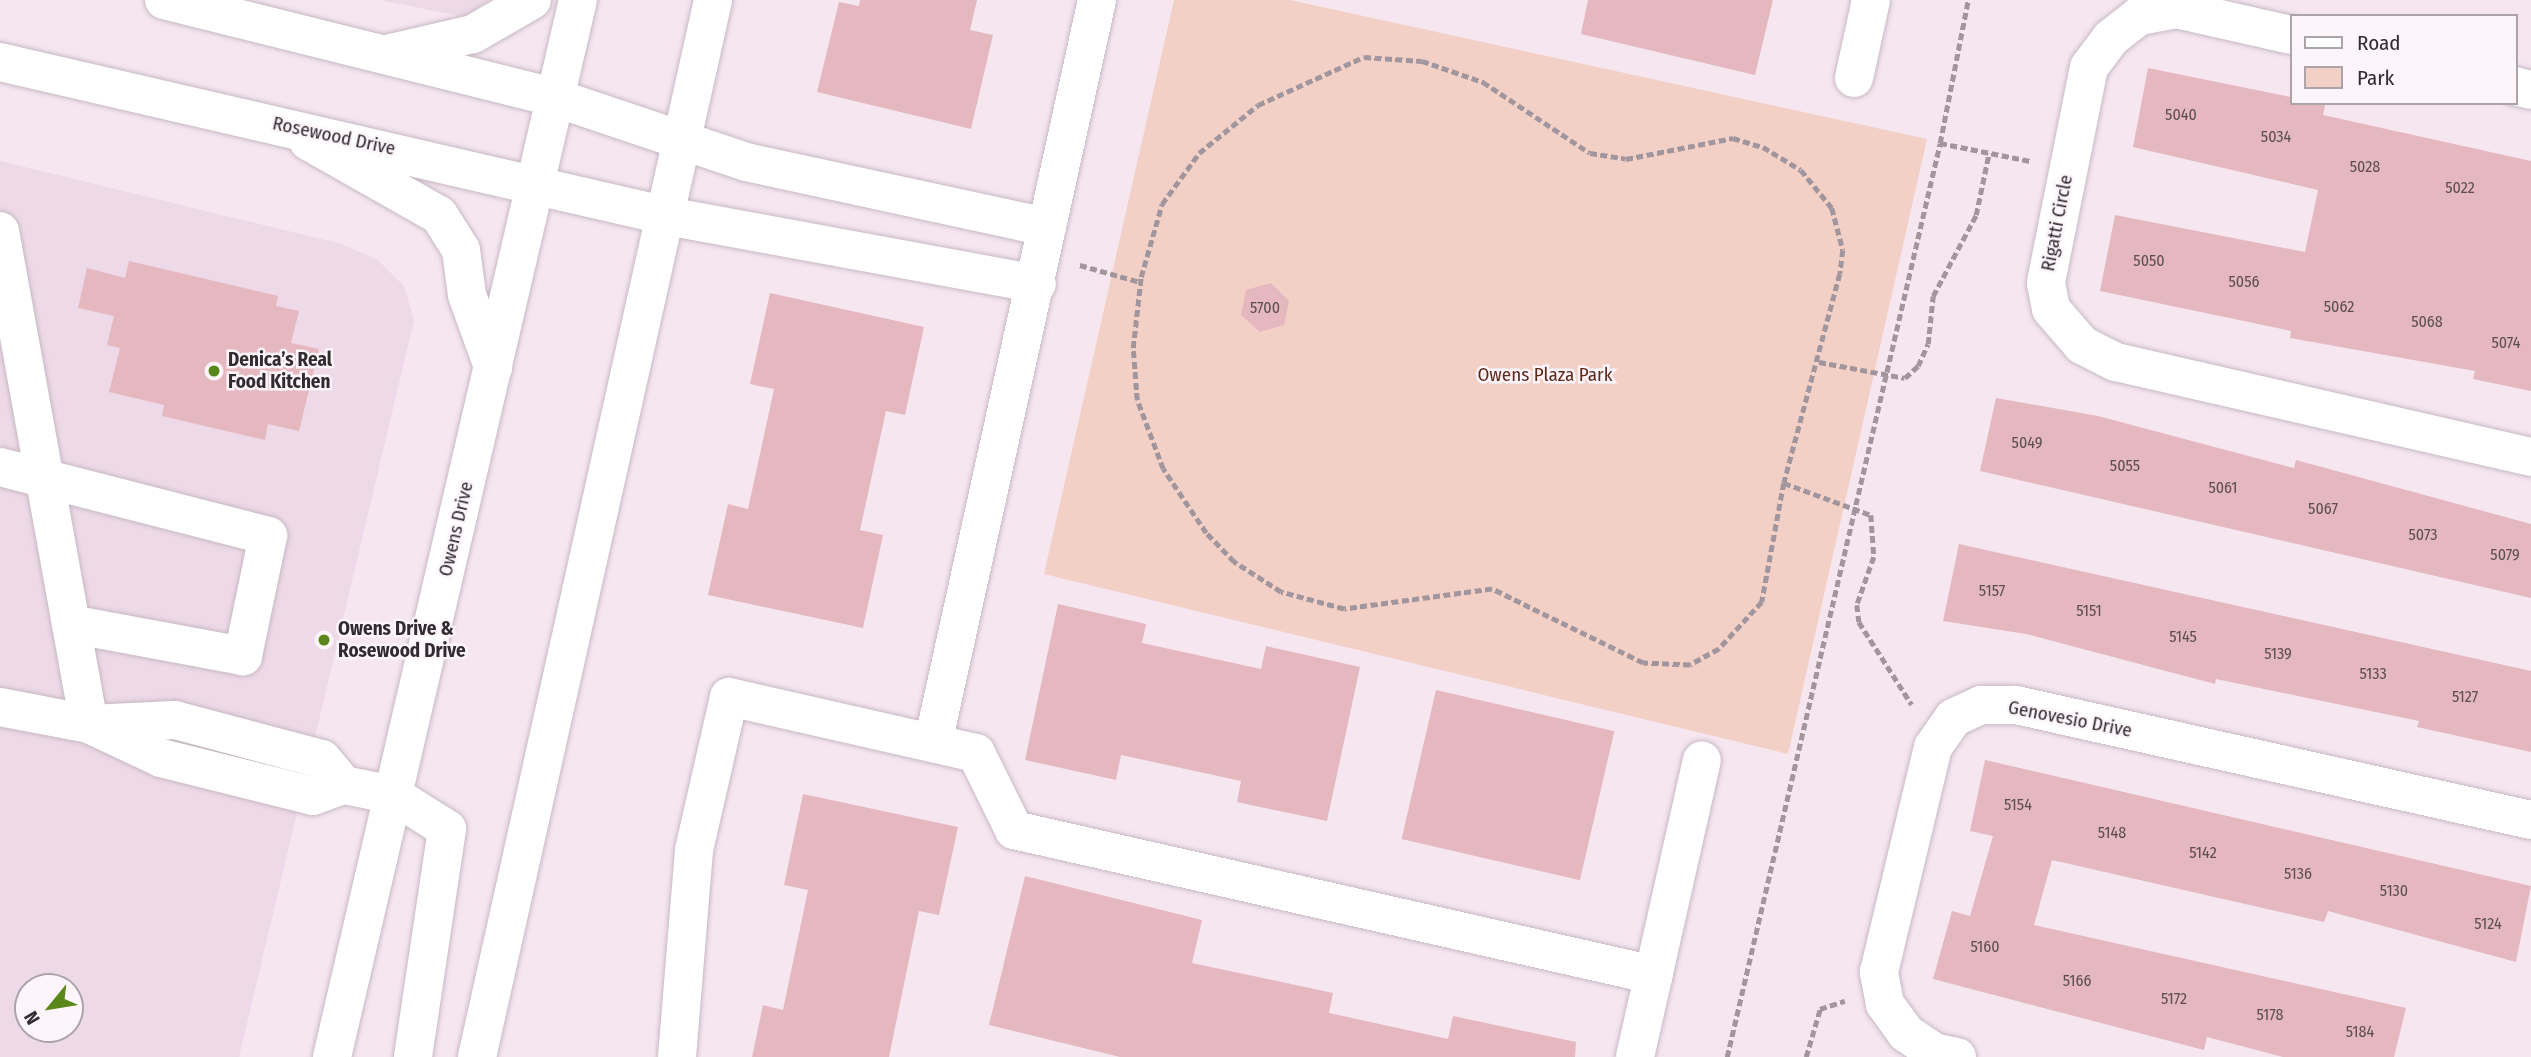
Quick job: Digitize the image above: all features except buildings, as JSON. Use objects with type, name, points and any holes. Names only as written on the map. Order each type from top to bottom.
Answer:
[{"type":"street","points":[[164,0],[556,98],[746,162],[1042,255]]},
{"type":"street","points":[[384,55],[473,34],[532,0]]},
{"type":"street","name":"Owens Drive","points":[[332,1057],[578,0]]},
{"type":"street","points":[[477,1057],[667,216],[713,0]]},
{"type":"street","points":[[933,743],[1097,0]]},
{"type":"street","points":[[1854,78],[1871,0]]},
{"type":"street","name":"Rigatti Circle","points":[[2290,35],[2176,9],[2138,16],[2089,66],[2046,283],[2051,309],[2082,345],[2116,362],[2531,457]]},
{"type":"street","name":"Rosewood Drive","points":[[0,62],[279,123],[667,216],[1042,255]]},
{"type":"street","points":[[279,123],[439,215],[461,250],[467,295],[493,368]]},
{"type":"street","points":[[0,230],[89,724]]},
{"type":"street","points":[[0,467],[43,475],[268,536],[243,656],[71,624]]},
{"type":"street","points":[[677,1057],[694,849],[729,697],[976,753],[1014,830],[1654,975]]},
{"type":"street","name":"Genovesio Drive","points":[[1881,989],[1878,972],[1939,739],[1953,718],[1981,705],[2016,705],[2531,820]]},
{"type":"street","points":[[0,707],[89,724],[161,758],[313,796],[344,785],[393,796],[447,829],[413,1057]]},
{"type":"street","points":[[1635,1057],[1702,761]]},
{"type":"street","points":[[1881,989],[1906,1033],[1934,1052],[1957,1057]]},
{"type":"path","points":[[1727,1057],[1882,376],[1941,143],[1968,0]]},
{"type":"path","points":[[1364,57],[1413,60],[1483,82],[1590,152],[1626,159],[1732,138],[1783,155],[1816,187],[1840,232],[1840,274],[1819,362],[1784,483],[1762,602],[1739,633],[1690,665],[1643,663],[1492,589],[1396,606],[1344,609],[1281,592],[1234,562],[1163,469],[1137,400],[1133,348],[1140,282],[1162,204],[1199,153],[1229,126],[1276,94],[1364,57]]},
{"type":"path","points":[[1941,143],[2068,169]]},
{"type":"path","points":[[1819,362],[1882,376],[1905,378],[1918,366],[1928,344],[1933,296],[1976,215],[1989,153]]},
{"type":"path","points":[[1042,255],[1140,282]]},
{"type":"path","points":[[1784,483],[1853,505],[1871,516],[1875,526],[1859,622],[1894,683],[1939,739]]},
{"type":"path","points":[[1806,1057],[1820,1009],[1881,989]]},
{"type":"shaded area","points":[[380,0],[489,0],[465,17]]},
{"type":"shaded area","points":[[0,161],[342,244],[378,260],[404,286],[414,320],[239,1057],[0,1057]]},
{"type":"green space","name":"Owens Plaza Park","points":[[1174,0],[1290,0],[1927,139],[1788,754],[1044,574]]},
{"type":"place","name":"Denica’s Real Food Kitchen","points":[[214,371]]},
{"type":"place","name":"Owens Drive & Rosewood Drive","points":[[324,640]]}]
